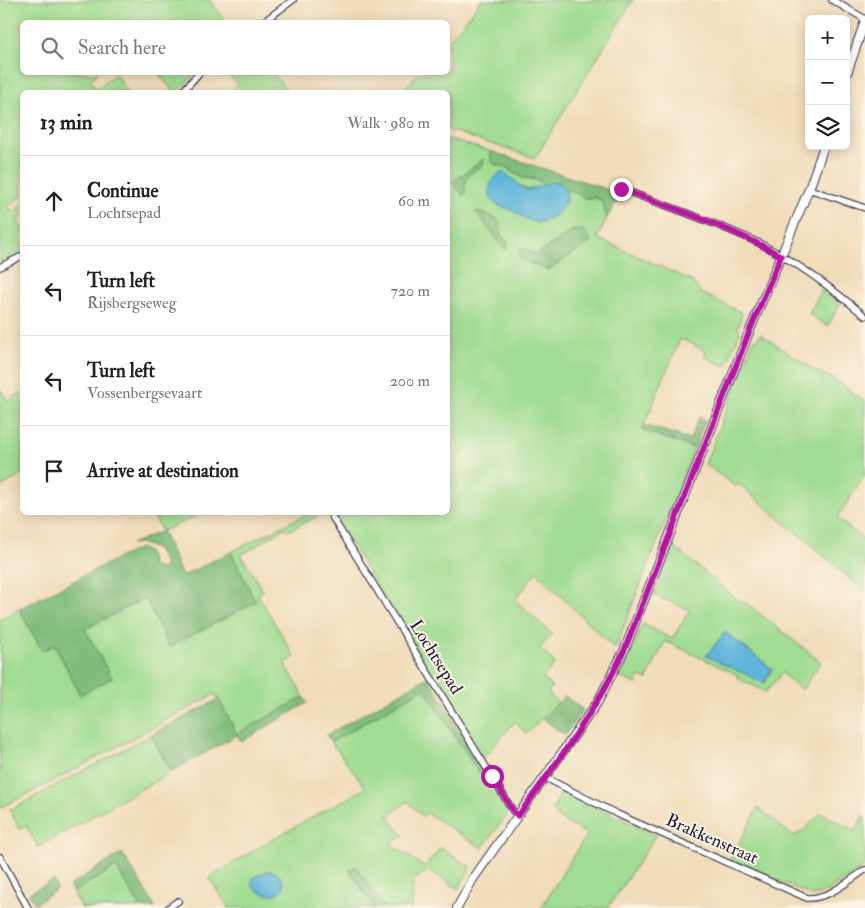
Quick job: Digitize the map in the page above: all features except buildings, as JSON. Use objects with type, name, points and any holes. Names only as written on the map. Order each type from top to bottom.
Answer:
[{"type":"main road","points":[[850,64],[865,20]]},
{"type":"main road","points":[[457,908],[473,879],[546,778],[597,703],[624,651],[753,320],[809,189],[823,150]]},
{"type":"street","points":[[266,20],[293,0]]},
{"type":"street","points":[[832,0],[865,20]]},
{"type":"street","points":[[184,90],[197,75]]},
{"type":"street","points":[[621,189],[725,228],[761,244],[841,296],[865,316]]},
{"type":"street","points":[[809,189],[865,208]]},
{"type":"street","points":[[0,268],[20,257]]},
{"type":"street","name":"Lochtsepad","points":[[331,515],[513,811],[518,816]]},
{"type":"street","name":"Brakkenstraat","points":[[546,778],[617,814],[807,898],[830,893],[865,870]]},
{"type":"street","points":[[0,857],[28,908]]},
{"type":"street","points":[[168,908],[178,901]]},
{"type":"green space","points":[[0,0],[210,0],[224,20],[20,20],[20,75],[96,75],[90,80],[96,89],[116,75],[127,90],[20,90],[20,197],[8,206],[11,210],[16,210],[20,206],[20,218],[17,219],[20,224],[20,253],[0,263]]},
{"type":"green space","points":[[481,0],[633,0],[535,158],[450,131],[450,90],[403,90],[417,75],[450,75],[450,39]]},
{"type":"green space","points":[[160,75],[195,75],[179,90],[172,90]]},
{"type":"green space","points":[[228,75],[274,75],[287,90],[233,90],[238,85]]},
{"type":"green space","points":[[450,140],[493,152],[490,154],[496,165],[506,167],[514,174],[541,182],[543,185],[527,190],[517,184],[513,178],[512,210],[527,219],[538,223],[545,220],[567,195],[566,191],[570,189],[584,198],[596,198],[602,201],[607,218],[597,238],[692,281],[701,293],[742,313],[738,329],[740,332],[726,366],[704,357],[706,351],[680,339],[642,430],[694,448],[615,649],[536,572],[515,600],[552,634],[540,648],[555,663],[543,678],[552,687],[548,692],[558,703],[526,734],[515,721],[483,758],[333,515],[450,515]],"holes":[[[476,211],[496,218],[501,236],[509,243],[506,249]],[[591,241],[548,270],[529,263],[522,248],[534,254],[539,253],[552,244]]]},
{"type":"green space","points":[[493,152],[621,194],[607,218],[602,201],[596,198],[584,198],[570,189],[566,191],[560,183],[554,182],[543,185],[537,179],[522,178],[506,167],[492,162],[490,154]]},
{"type":"green space","points":[[484,159],[483,165],[467,179],[465,183],[466,193],[463,195],[452,182]]},
{"type":"green space","points":[[475,211],[496,218],[500,222],[501,236],[509,243],[506,250]]},
{"type":"green space","points":[[584,230],[591,242],[548,270],[522,260],[519,256],[519,251],[522,248],[534,254],[539,253],[571,231]]},
{"type":"green space","points":[[822,290],[840,304],[828,326],[809,314]]},
{"type":"green space","points":[[760,334],[821,374],[832,378],[865,401],[865,475],[837,518],[865,541],[865,591],[739,484],[736,487],[705,464],[754,339],[757,340]]},
{"type":"green space","points":[[0,389],[8,401],[20,393],[20,476],[0,487]]},
{"type":"green space","points":[[699,417],[705,420],[694,448],[642,430],[644,425],[690,439]]},
{"type":"green space","points":[[153,515],[199,515],[162,531]]},
{"type":"green space","points":[[305,515],[319,515],[288,531],[285,528],[241,555],[263,591],[258,595],[295,657],[285,663],[304,697],[237,735],[215,694],[0,808],[0,619],[19,609],[42,651],[55,645],[80,694],[111,678],[85,629],[145,598],[170,647],[255,602],[231,552]]},
{"type":"green space","points":[[162,531],[182,576],[231,552],[256,602],[169,647],[145,598],[85,629],[112,678],[80,695],[55,645],[42,651],[19,609],[140,548],[148,552],[153,567],[161,569],[165,564],[158,550],[141,543],[131,544]]},
{"type":"green space","points":[[673,546],[743,604],[745,602],[821,662],[802,690],[782,673],[766,692],[737,678],[738,675],[665,641],[647,679],[640,677],[636,684],[620,677],[643,624],[672,639],[690,610],[654,595]],"holes":[[[725,632],[772,669],[765,683],[707,656]]]},
{"type":"green space","points":[[428,677],[483,769],[478,772],[424,688],[331,742],[327,735]]},
{"type":"green space","points":[[424,688],[478,772],[483,769],[510,811],[482,848],[427,813],[422,816],[408,801],[388,816],[404,835],[390,844],[425,867],[440,848],[471,867],[458,889],[429,870],[413,880],[412,908],[384,908],[356,866],[350,870],[375,908],[229,908],[209,878],[273,839],[366,788],[331,742]]},
{"type":"green space","points":[[565,696],[583,710],[565,735],[543,718]]},
{"type":"green space","points":[[304,697],[307,703],[241,742],[237,735],[171,772],[151,735],[219,699],[237,734]]},
{"type":"green space","points":[[151,735],[171,772],[38,847],[26,825],[19,829],[10,810]]},
{"type":"green space","points":[[562,791],[656,835],[608,908],[541,908],[587,834],[555,816],[557,814],[552,810]]},
{"type":"green space","points":[[758,808],[793,836],[803,831],[821,813],[855,831],[863,816],[865,818],[865,866],[826,892],[813,896],[730,860]]},
{"type":"green space","points":[[122,853],[156,908],[141,908],[116,867],[73,892],[69,886]]},
{"type":"green space","points":[[356,866],[384,908],[375,908],[349,870]]},
{"type":"green space","points":[[116,867],[141,908],[82,908],[73,892]]},
{"type":"green space","points":[[54,880],[57,889],[35,904],[29,893]]},
{"type":"water","points":[[502,172],[527,190],[554,182],[560,183],[566,193],[567,199],[565,204],[553,217],[541,222],[527,220],[513,211],[499,206],[491,199],[489,191],[492,182]]},
{"type":"water","points":[[725,632],[772,669],[764,683],[706,656]]},
{"type":"water","points":[[268,871],[276,873],[282,880],[284,886],[278,893],[264,893],[251,885],[254,877]]},
{"type":"route","points":[[492,776],[518,816],[597,703],[611,678],[624,651],[764,293],[781,256],[761,244],[725,228],[621,189]]}]
